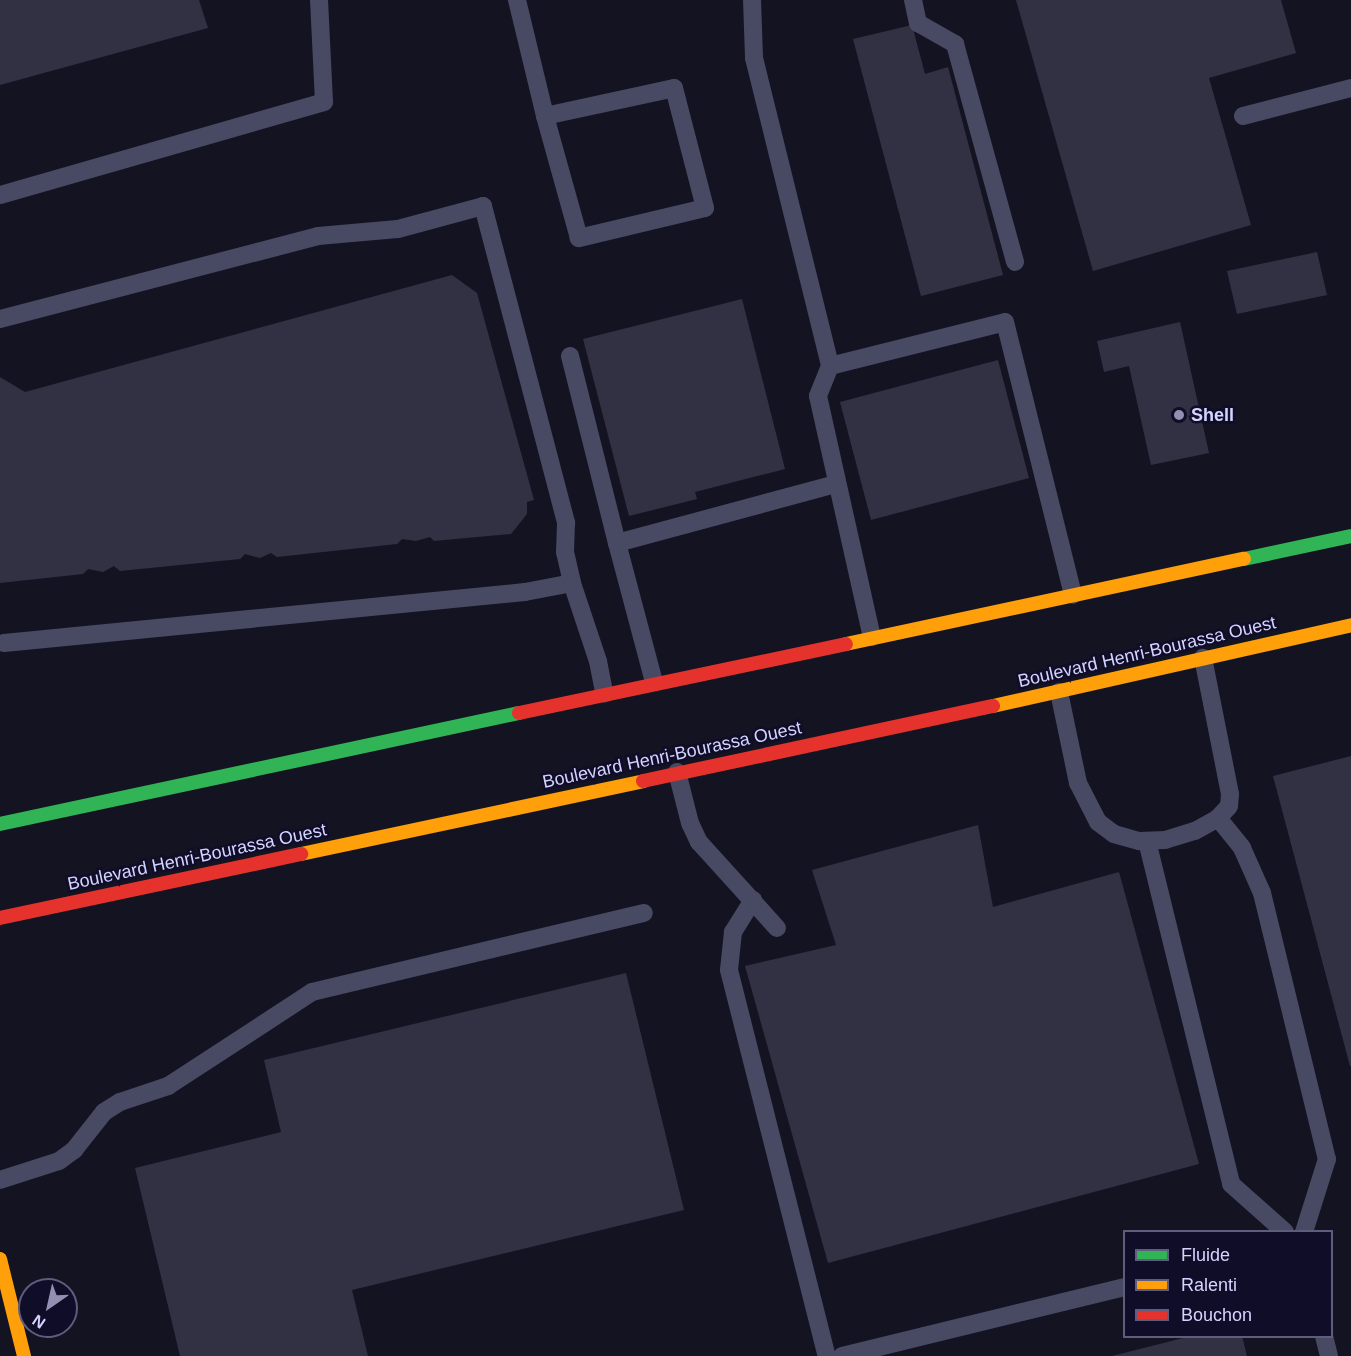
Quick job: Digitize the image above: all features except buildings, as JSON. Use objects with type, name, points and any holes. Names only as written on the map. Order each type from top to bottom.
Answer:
[{"type":"main road","points":[[0,824],[654,682],[1351,536]]},
{"type":"main road","name":"Boulevard Henri-Bourassa Ouest","points":[[5,917],[1059,692],[1351,625]]},
{"type":"main road","points":[[0,1259],[24,1356]]},
{"type":"lane","points":[[0,195],[324,102],[320,0]]},
{"type":"lane","points":[[517,0],[545,116],[579,238],[705,208],[674,88],[545,116]]},
{"type":"lane","points":[[753,0],[754,58],[830,366],[818,396],[872,637]]},
{"type":"lane","points":[[913,0],[918,23],[955,44],[1015,262]]},
{"type":"lane","points":[[1243,116],[1351,88]]},
{"type":"lane","points":[[0,319],[318,236],[398,229],[483,206],[566,523],[565,552],[572,584],[598,661],[604,693]]},
{"type":"lane","points":[[830,366],[1005,322],[1072,595]]},
{"type":"lane","points":[[570,356],[654,682]]},
{"type":"lane","points":[[617,543],[836,484]]},
{"type":"lane","points":[[4,643],[525,592],[572,584]]},
{"type":"lane","points":[[1059,692],[1085,803],[1098,822],[1114,834],[1147,841],[1195,831],[1218,818],[1229,806],[1230,794],[1203,658]]},
{"type":"lane","points":[[677,772],[690,824],[699,842],[777,928]]},
{"type":"lane","points":[[1218,818],[1242,848],[1262,893],[1327,1159],[1305,1230]]},
{"type":"lane","points":[[1147,841],[1231,1184],[1283,1230]]},
{"type":"lane","points":[[753,900],[733,932],[729,970],[827,1356]]},
{"type":"lane","points":[[0,1179],[59,1161],[74,1150],[104,1112],[120,1102],[168,1086],[312,992],[644,913]]},
{"type":"lane","points":[[843,1356],[1123,1287]]},
{"type":"lane","points":[[1324,1338],[1329,1356]]},
{"type":"traffic: fast","points":[[1244,559],[1351,536]]},
{"type":"traffic: fast","points":[[0,824],[519,713]]},
{"type":"traffic: slow","points":[[846,644],[1244,559]]},
{"type":"traffic: slow","points":[[993,706],[1351,625]]},
{"type":"traffic: slow","points":[[301,854],[643,781]]},
{"type":"traffic: slow","points":[[0,1259],[24,1356]]},
{"type":"traffic: jam","points":[[519,713],[846,644]]},
{"type":"traffic: jam","points":[[643,781],[993,706]]},
{"type":"traffic: jam","points":[[0,918],[301,854]]},
{"type":"place","name":"Shell","points":[[1179,415]]}]
